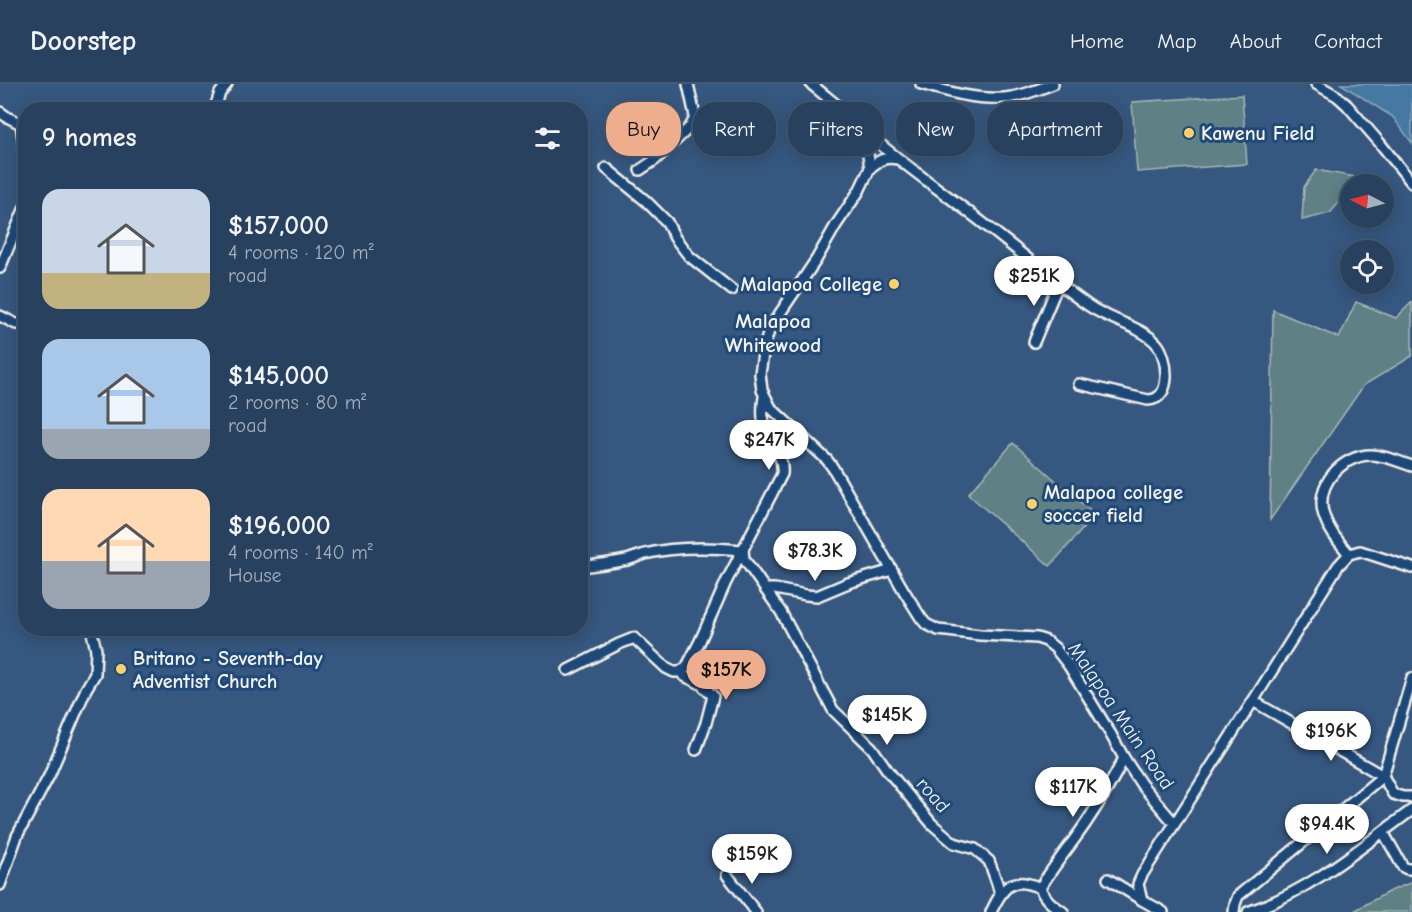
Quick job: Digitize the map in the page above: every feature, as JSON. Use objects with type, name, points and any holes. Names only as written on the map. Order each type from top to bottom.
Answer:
[{"type":"street","points":[[217,102],[227,84]]},
{"type":"street","points":[[640,170],[655,160],[693,123],[695,116],[688,84]]},
{"type":"street","points":[[811,84],[833,102]]},
{"type":"street","points":[[921,84],[972,97],[1005,98],[1053,84]]},
{"type":"street","points":[[1316,84],[1337,96],[1347,105],[1412,183]]},
{"type":"street","points":[[0,112],[18,122]]},
{"type":"street","points":[[884,148],[1091,307],[1152,340],[1167,357],[1164,390],[1161,395],[1152,400],[1079,384]]},
{"type":"street","points":[[868,156],[870,168]]},
{"type":"street","points":[[568,670],[634,638],[666,668],[679,672],[686,668],[719,596],[782,474],[779,453],[766,431],[762,405],[764,397],[760,374],[764,347],[770,328],[816,260],[870,168],[884,158],[901,160]]},
{"type":"street","points":[[606,168],[646,201],[667,222],[675,238],[689,256],[732,290]]},
{"type":"street","points":[[0,268],[18,224]]},
{"type":"street","points":[[1034,342],[1059,282]]},
{"type":"street","points":[[0,316],[18,324]]},
{"type":"street","name":"Malapoa Main Road","points":[[764,397],[774,412],[833,468],[921,618],[932,628],[938,630],[1036,638],[1046,641],[1070,666],[1124,758],[1142,784],[1174,822]]},
{"type":"street","points":[[1349,554],[1331,531],[1323,513],[1325,489],[1334,471],[1350,460],[1367,455],[1412,466]]},
{"type":"street","points":[[588,566],[669,550],[719,548],[743,550]]},
{"type":"street","name":"road","points":[[743,550],[744,559],[781,612],[833,710],[872,748],[932,824],[954,843],[975,849],[989,861],[1000,894]]},
{"type":"street","points":[[1142,900],[1139,881],[1174,822],[1338,566],[1349,554],[1360,551],[1412,568]]},
{"type":"street","points":[[765,589],[817,596],[848,583],[892,570]]},
{"type":"street","points":[[0,885],[17,836],[49,776],[86,689],[95,674],[96,650],[93,636]]},
{"type":"street","points":[[684,675],[701,684],[713,696],[696,750]]},
{"type":"street","points":[[1234,912],[1238,896],[1383,776],[1412,678]]},
{"type":"street","points":[[1253,701],[1383,776],[1393,794],[1412,797]]},
{"type":"street","points":[[1040,888],[1106,793],[1124,758]]},
{"type":"street","points":[[1248,912],[1285,898],[1332,869],[1412,810]]},
{"type":"street","points":[[1383,832],[1403,867],[1412,870]]},
{"type":"street","points":[[727,875],[756,912]]},
{"type":"street","points":[[1108,879],[1163,912]]},
{"type":"street","points":[[991,912],[1000,894],[1011,884],[1021,882],[1040,888],[1051,904],[1063,912]]},
{"type":"green space","name":"Kawenu Field","points":[[1242,95],[1247,164],[1137,172],[1132,102]]},
{"type":"green space","points":[[1316,170],[1340,174],[1340,202],[1330,213],[1302,220],[1304,187]]},
{"type":"green space","points":[[1356,302],[1396,318],[1412,302],[1412,356],[1364,385],[1270,520],[1273,310],[1339,338]]},
{"type":"green space","name":"Malapoa college soccer field","points":[[1013,443],[1095,515],[1050,566],[968,494]]},
{"type":"green space","points":[[1412,882],[1412,912],[1352,912],[1388,892]]},
{"type":"water","points":[[1341,84],[1412,84],[1412,143],[1393,117]]},
{"type":"place","name":"Kawenu Field","points":[[1189,133]]},
{"type":"place","name":"Malapoa College","points":[[894,284]]},
{"type":"place","name":"Malapoa college soccer field","points":[[1032,504]]},
{"type":"place","name":"Britano - Seventh-day Adventist Church","points":[[121,669]]},
{"type":"district","name":"Malapoa Whitewood","points":[[773,333]]}]
